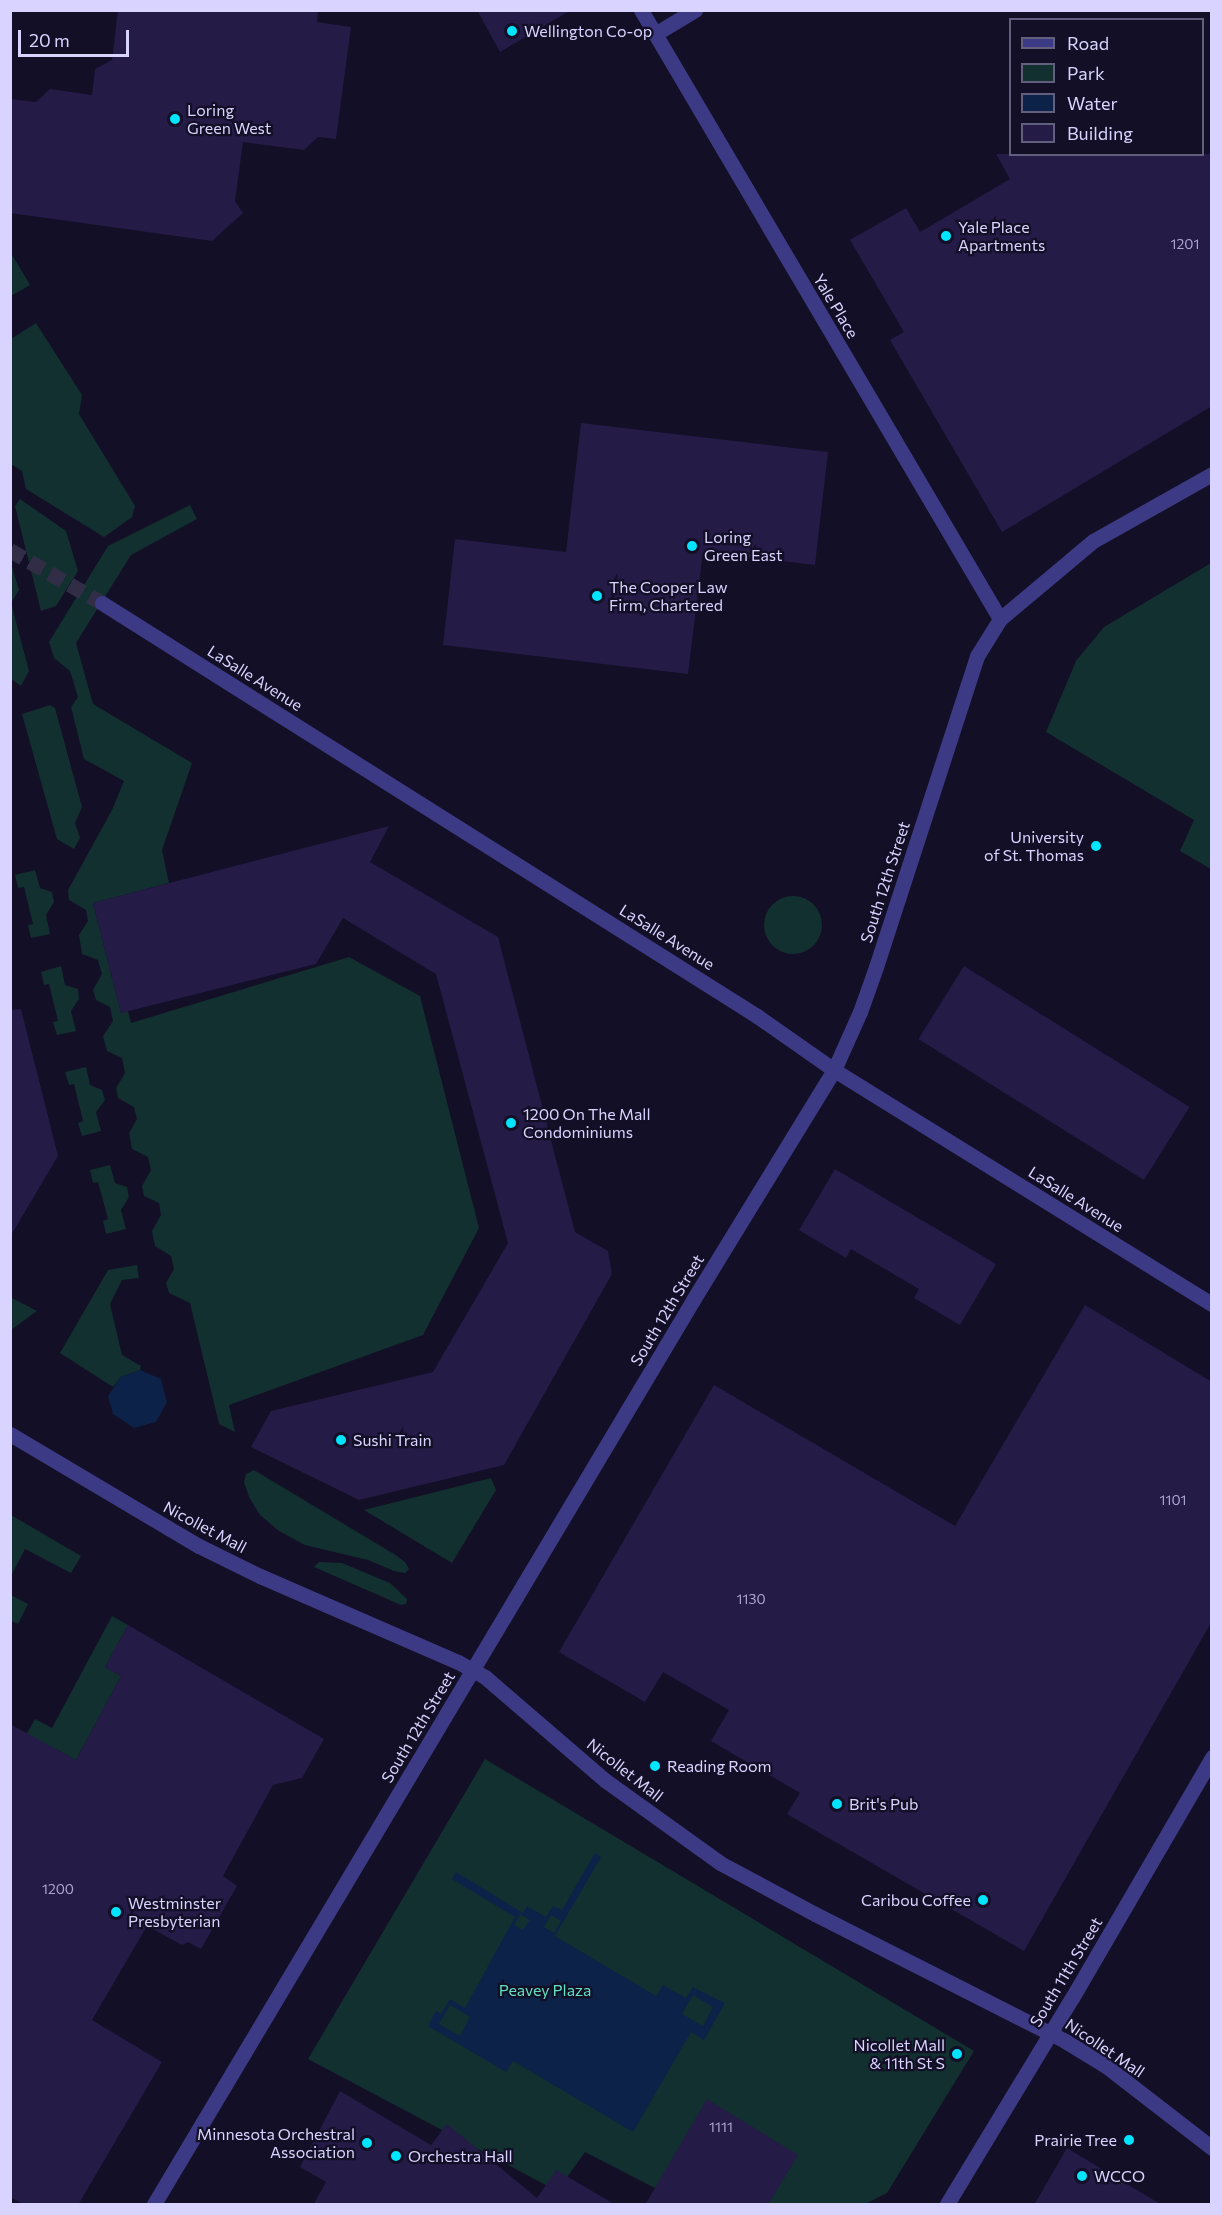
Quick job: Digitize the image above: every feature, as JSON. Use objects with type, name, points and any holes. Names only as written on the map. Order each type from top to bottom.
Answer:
[{"type":"street","name":"Yale Place","points":[[641,10],[1000,619]]},
{"type":"street","points":[[655,34],[695,10]]},
{"type":"street","name":"South 12th Street","points":[[154,2205],[472,1670],[834,1070],[860,1012],[876,967],[977,656],[1000,619],[1093,541],[1212,474]]},
{"type":"street","name":"LaSalle Avenue","points":[[102,603],[757,1016],[834,1070],[1212,1304]]},
{"type":"street","name":"Nicollet Mall","points":[[10,1434],[199,1546],[260,1576],[485,1677],[606,1781],[720,1863],[814,1914],[1051,2033],[1106,2066],[1212,2148]]},
{"type":"street","name":"South 11th Street","points":[[947,2205],[1051,2033],[1212,1757]]},
{"type":"green space","points":[[11,253],[30,285],[10,296]]},
{"type":"green space","points":[[36,323],[82,395],[79,414],[135,506],[132,517],[104,537],[26,489],[22,471],[11,464],[11,339]]},
{"type":"green space","points":[[20,499],[66,531],[78,571],[56,606],[41,611],[15,506]]},
{"type":"green space","points":[[190,505],[197,519],[131,555],[76,643],[93,704],[192,763],[162,850],[169,883],[93,903],[121,1013],[128,1011],[131,1023],[349,957],[420,996],[479,1228],[423,1335],[229,1405],[235,1432],[219,1424],[190,1303],[169,1293],[166,1283],[174,1269],[171,1256],[155,1246],[152,1231],[161,1215],[159,1203],[144,1196],[142,1186],[151,1170],[148,1157],[132,1149],[129,1133],[137,1119],[134,1107],[118,1098],[116,1088],[125,1073],[122,1058],[107,1051],[103,1036],[113,1021],[110,1007],[96,1000],[93,990],[102,974],[98,960],[82,954],[79,935],[88,921],[86,910],[69,900],[68,890],[112,810],[124,781],[84,759],[71,707],[78,697],[70,671],[54,658],[49,642],[108,546]]},
{"type":"green space","points":[[10,560],[19,590],[11,603],[29,671],[21,686],[11,679]]},
{"type":"green space","points":[[1211,563],[1211,869],[1180,851],[1194,820],[1046,732],[1076,661],[1104,627]]},
{"type":"green space","points":[[50,705],[55,708],[82,807],[75,823],[80,838],[74,849],[57,839],[22,714]]},
{"type":"green space","points":[[35,870],[40,888],[52,892],[54,902],[46,915],[50,934],[31,938],[28,925],[33,924],[24,887],[18,888],[15,875]]},
{"type":"green space","points":[[793,896],[804,898],[817,909],[822,925],[820,936],[809,949],[793,954],[782,952],[769,941],[764,925],[766,914],[777,901]]},
{"type":"green space","points":[[61,966],[65,985],[78,989],[79,999],[71,1011],[76,1031],[57,1035],[53,1022],[58,1021],[49,984],[44,985],[41,972]]},
{"type":"green space","points":[[86,1067],[90,1085],[102,1090],[105,1100],[96,1112],[101,1131],[82,1136],[78,1123],[83,1121],[74,1084],[69,1085],[65,1072]]},
{"type":"green space","points":[[110,1165],[115,1183],[127,1187],[129,1197],[121,1210],[126,1229],[106,1234],[103,1221],[108,1219],[98,1182],[93,1183],[90,1170]]},
{"type":"green space","points":[[137,1265],[139,1278],[122,1280],[110,1304],[122,1355],[141,1366],[140,1370],[121,1377],[113,1387],[60,1353],[108,1270]]},
{"type":"green space","points":[[10,1297],[37,1311],[11,1330],[10,1330]]},
{"type":"green space","points":[[254,1470],[394,1554],[405,1562],[409,1569],[405,1573],[394,1571],[368,1560],[305,1545],[279,1531],[260,1515],[249,1497],[244,1482],[246,1474]]},
{"type":"green space","points":[[491,1478],[496,1490],[452,1563],[364,1510]]},
{"type":"green space","points":[[11,1515],[81,1556],[71,1573],[25,1549],[11,1576]]},
{"type":"green space","points":[[319,1562],[342,1563],[390,1583],[407,1599],[406,1604],[401,1605],[314,1567]]},
{"type":"green space","points":[[11,1595],[28,1604],[18,1624],[11,1621]]},
{"type":"green space","points":[[112,1616],[128,1625],[105,1667],[121,1676],[76,1760],[56,1749],[52,1758],[22,1742],[35,1719],[52,1728]]},
{"type":"green space","name":"Peavey Plaza","points":[[485,1759],[974,2051],[887,2193],[865,2204],[686,2204],[585,2152],[557,2191],[308,2059]]},
{"type":"water","points":[[140,1370],[161,1379],[167,1402],[156,1422],[134,1428],[113,1414],[108,1396],[121,1377]]},
{"type":"water","points":[[595,1853],[601,1857],[555,1936],[656,1996],[663,1985],[686,1998],[693,1987],[725,2003],[704,2040],[691,2032],[633,2132],[513,2061],[506,2072],[428,2026],[436,2011],[441,2014],[450,1999],[465,2008],[515,1917],[452,1879],[456,1872],[523,1913],[527,1906],[546,1917],[553,1906],[562,1910]],"holes":[[[520,1914],[530,1920],[523,1930],[514,1925]],[[551,1915],[561,1921],[554,1933],[544,1927]],[[693,1995],[713,2007],[703,2026],[682,2014]],[[450,2005],[470,2017],[460,2036],[439,2024]]]},
{"type":"building","name":"Loring Green West","points":[[118,10],[318,10],[317,22],[351,27],[336,139],[318,137],[304,150],[243,142],[235,201],[243,213],[212,241],[10,213],[10,99],[36,102],[50,89],[92,95],[95,69],[112,60]]},
{"type":"building","name":"Wellington Co-op","points":[[477,10],[571,10],[500,52]]},
{"type":"building","points":[[996,154],[1009,154],[1009,156],[1204,156],[1204,154],[1212,154],[1212,406],[1002,532],[890,340],[904,332],[850,240],[906,208],[920,232],[1010,179]]},
{"type":"building","name":"Loring Green East","points":[[581,423],[828,452],[815,565],[703,552],[688,674],[443,645],[455,539],[566,552]]},
{"type":"building","name":"1200 On The Mall Condominiums","points":[[389,826],[370,862],[498,937],[575,1232],[608,1251],[612,1274],[504,1465],[359,1500],[251,1447],[271,1411],[433,1372],[508,1243],[436,974],[343,918],[316,964],[121,1013],[93,903]]},
{"type":"building","points":[[964,966],[1190,1107],[1144,1180],[918,1039]]},
{"type":"building","points":[[21,1009],[58,1156],[10,1237],[10,1010]]},
{"type":"building","points":[[835,1169],[996,1264],[960,1325],[914,1298],[919,1289],[851,1249],[846,1258],[799,1230]]},
{"type":"building","points":[[1085,1305],[1212,1382],[1212,1621],[1024,1951],[787,1814],[800,1793],[711,1741],[729,1710],[663,1672],[645,1702],[559,1652],[714,1385],[955,1526]]},
{"type":"building","name":"Westminster Presbyterian","points":[[128,1625],[324,1739],[302,1778],[273,1785],[223,1876],[237,1886],[201,1949],[188,1942],[182,1945],[147,1926],[92,2020],[162,2062],[78,2205],[25,2205],[10,2197],[10,1724],[76,1760],[121,1676],[105,1667]]},
{"type":"building","name":"Orchestra Hall","points":[[340,2091],[431,2145],[447,2124],[537,2198],[556,2170],[616,2205],[313,2205],[326,2182],[300,2167]]},
{"type":"building","points":[[707,2099],[798,2155],[768,2205],[645,2205]]},
{"type":"building","name":"WCCO","points":[[1067,2148],[1162,2205],[1034,2205]]},
{"type":"tunnel","points":[[10,550],[102,603]]},
{"type":"place","name":"Wellington Co-op","points":[[512,31]]},
{"type":"place","name":"Loring Green West","points":[[175,119]]},
{"type":"place","name":"Yale Place Apartments","points":[[946,236]]},
{"type":"place","name":"Loring Green East","points":[[692,546]]},
{"type":"place","name":"The Cooper Law Firm, Chartered","points":[[597,596]]},
{"type":"place","name":"University of St. Thomas","points":[[1096,846]]},
{"type":"place","name":"1200 On The Mall Condominiums","points":[[511,1123]]},
{"type":"place","name":"Sushi Train","points":[[341,1440]]},
{"type":"place","name":"Reading Room","points":[[655,1766]]},
{"type":"place","name":"Brit's Pub","points":[[837,1804]]},
{"type":"place","name":"Caribou Coffee","points":[[983,1900]]},
{"type":"place","name":"Westminster Presbyterian","points":[[116,1912]]},
{"type":"place","name":"Nicollet Mall & 11th St S","points":[[957,2054]]},
{"type":"place","name":"Prairie Tree","points":[[1129,2140]]},
{"type":"place","name":"Minnesota Orchestral Association","points":[[367,2143]]},
{"type":"place","name":"Orchestra Hall","points":[[396,2156]]},
{"type":"place","name":"WCCO","points":[[1082,2176]]}]
